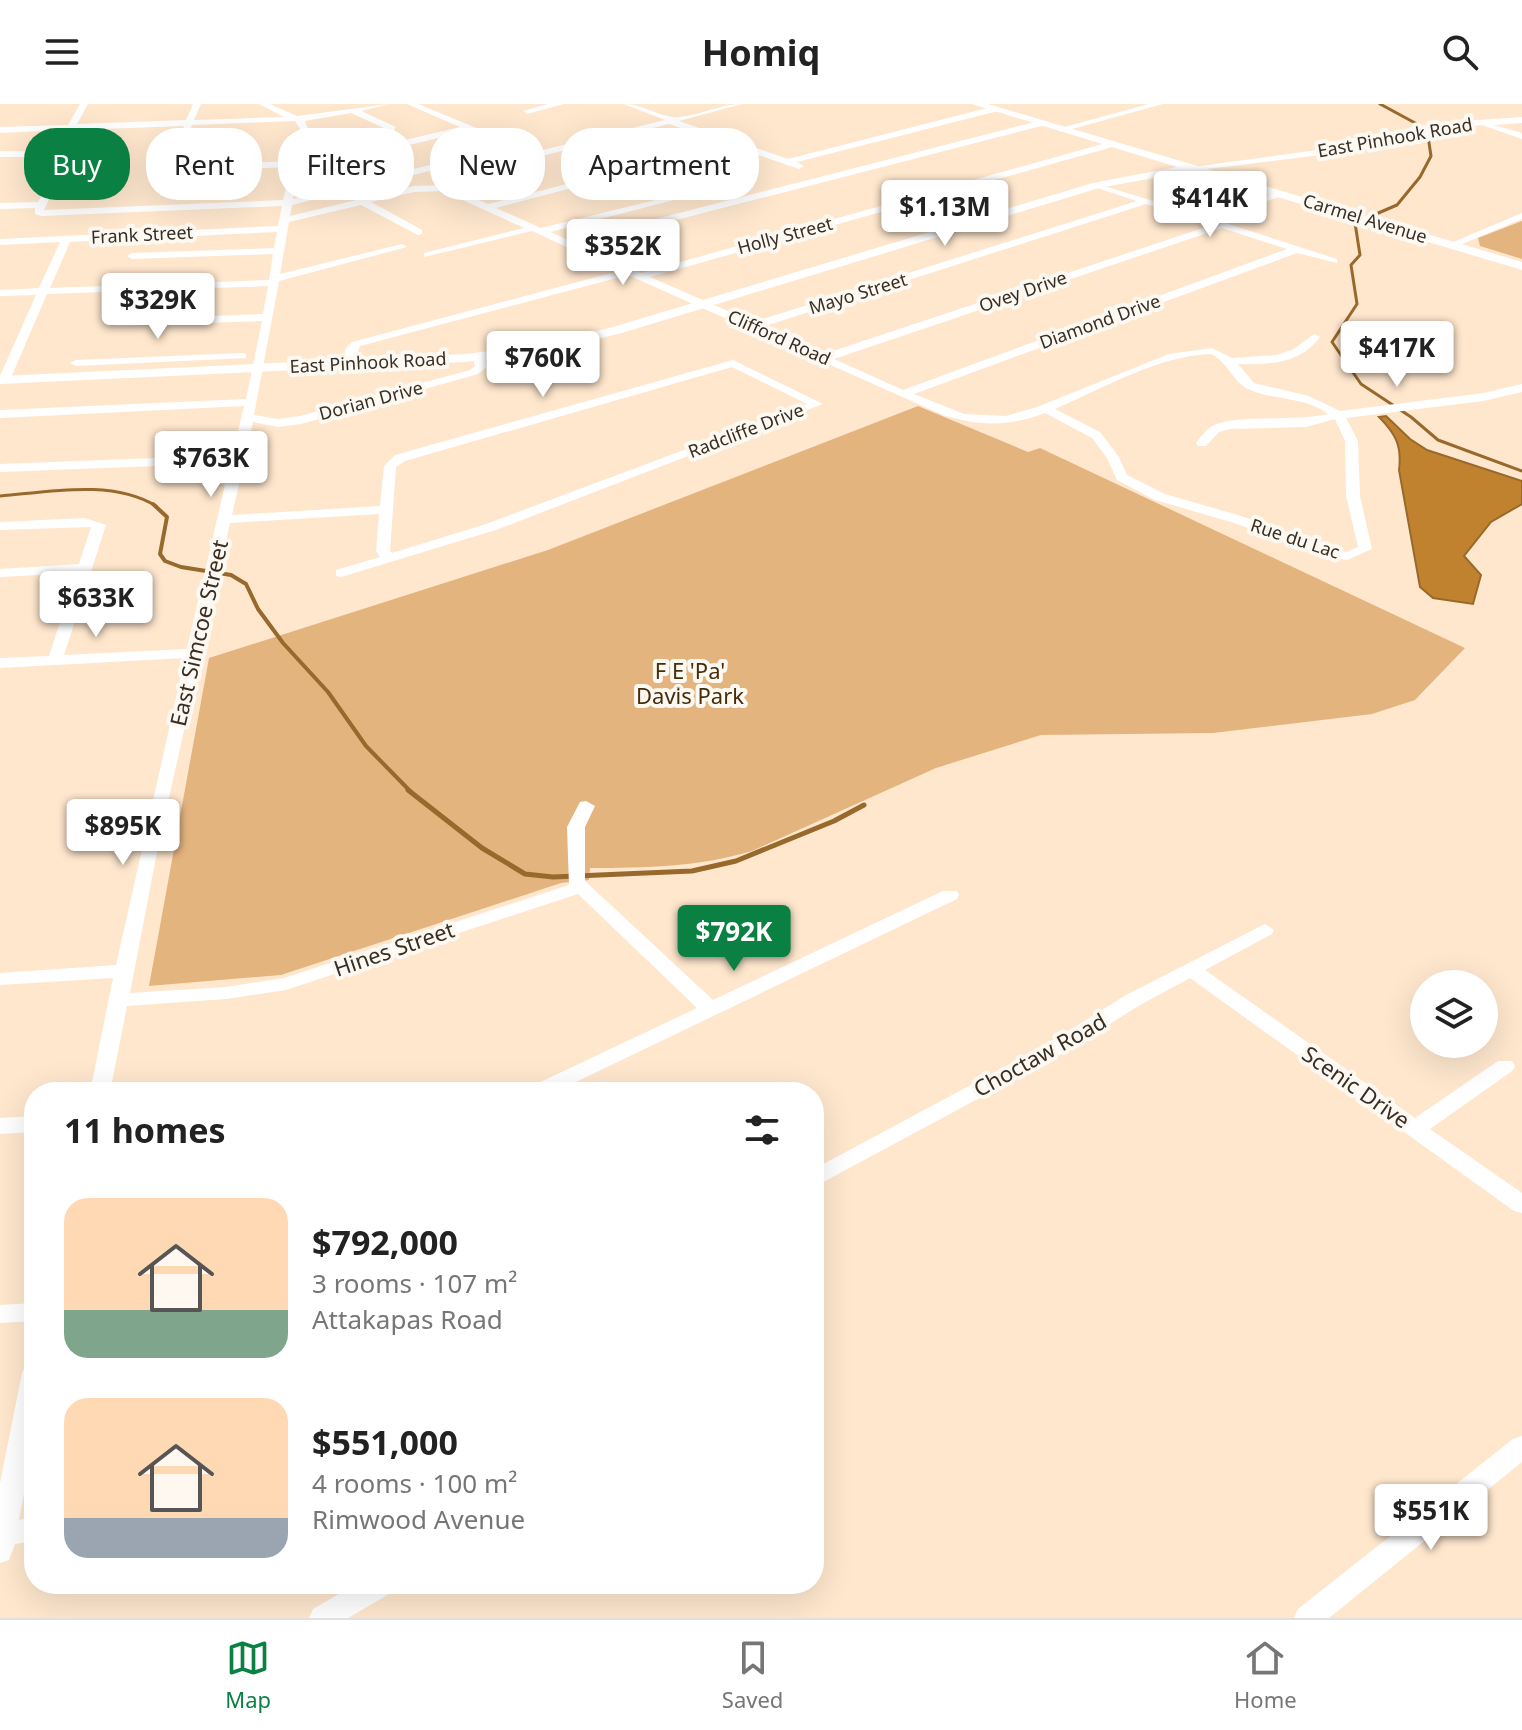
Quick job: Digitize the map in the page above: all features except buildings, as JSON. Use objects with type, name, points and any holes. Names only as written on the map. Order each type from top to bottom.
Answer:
[{"type":"main road","points":[[977,104],[1113,144],[1158,166]]},
{"type":"main road","points":[[1222,164],[1220,169],[1225,178]]},
{"type":"main road","name":"East Pinhook Road","points":[[2,380],[175,365],[258,368],[479,357],[591,337],[1158,166],[1191,168]]},
{"type":"main road","name":"Carmel Avenue","points":[[1191,168],[1522,266]]},
{"type":"street","points":[[71,127],[84,104]]},
{"type":"street","points":[[187,128],[197,104]]},
{"type":"street","points":[[263,104],[296,119]]},
{"type":"street","points":[[0,130],[296,119],[385,104]]},
{"type":"street","points":[[411,104],[468,128]]},
{"type":"street","points":[[527,111],[560,104]]},
{"type":"street","points":[[628,104],[802,167]]},
{"type":"street","points":[[643,128],[738,104]]},
{"type":"street","points":[[1061,129],[1159,104]]},
{"type":"street","points":[[788,162],[995,109]]},
{"type":"street","points":[[353,111],[391,128]]},
{"type":"street","name":"East Simcoe Street","points":[[296,119],[304,124],[304,128]]},
{"type":"street","name":"East Pinhook Road","points":[[1191,168],[1353,148],[1421,131],[1522,120]]},
{"type":"street","points":[[570,244],[1042,123]]},
{"type":"street","points":[[1480,123],[1522,136]]},
{"type":"street","name":"Holly Street","points":[[348,364],[351,349],[356,344],[635,273],[1113,144]]},
{"type":"street","points":[[0,154],[24,154]]},
{"type":"street","points":[[822,154],[836,158]]},
{"type":"street","points":[[851,163],[865,168]]},
{"type":"street","points":[[0,206],[40,208],[287,203],[430,168]]},
{"type":"street","points":[[1097,185],[1333,261]]},
{"type":"street","name":"Clifford Road","points":[[284,225],[363,202],[431,187],[451,191],[957,417],[977,422],[999,422],[1046,409]]},
{"type":"street","points":[[487,207],[561,188]]},
{"type":"street","points":[[759,192],[764,194]]},
{"type":"street","points":[[1203,219],[1279,194]]},
{"type":"street","points":[[40,208],[43,200]]},
{"type":"street","name":"East Simcoe Street","points":[[102,1082],[148,852],[258,368],[288,200]]},
{"type":"street","points":[[428,255],[664,200]]},
{"type":"street","name":"Mayo Street","points":[[753,326],[1146,201]]},
{"type":"street","points":[[363,202],[418,232]]},
{"type":"street","points":[[1451,245],[1522,216]]},
{"type":"street","name":"Frank Street","points":[[0,242],[284,225]]},
{"type":"street","name":"Ovey Drive","points":[[824,358],[1222,225]]},
{"type":"street","points":[[2,380],[66,239]]},
{"type":"street","points":[[0,293],[275,281],[402,247]]},
{"type":"street","name":"Diamond Drive","points":[[903,394],[1297,249]]},
{"type":"street","points":[[132,256],[280,251]]},
{"type":"street","points":[[116,323],[268,317]]},
{"type":"street","points":[[1046,409],[1185,352],[1212,351],[1232,361],[1288,356],[1307,347],[1314,337]]},
{"type":"street","points":[[76,363],[175,365],[242,356]]},
{"type":"street","name":"Dorian Drive","points":[[247,417],[278,423],[301,420],[474,372],[481,367],[479,357]]},
{"type":"street","points":[[1232,361],[1243,381],[1250,386],[1297,394],[1337,415]]},
{"type":"street","name":"Radcliffe Drive","points":[[341,573],[491,527],[817,404],[733,363],[400,458],[390,466],[383,551],[388,558]]},
{"type":"street","points":[[1202,443],[1221,426],[1306,423],[1337,415],[1483,397],[1522,388]]},
{"type":"street","points":[[0,414],[250,402]]},
{"type":"street","name":"Rue du Lac","points":[[1046,409],[1096,435],[1113,457],[1117,472],[1139,488],[1329,553],[1347,556],[1365,549],[1353,495],[1354,443],[1337,415]]},
{"type":"street","points":[[0,468],[157,462],[181,466],[212,481],[234,481]]},
{"type":"street","points":[[226,519],[386,510]]},
{"type":"street","points":[[0,526],[96,523],[99,528],[55,660]]},
{"type":"street","points":[[0,573],[84,568]]},
{"type":"street","points":[[70,614],[108,611]]},
{"type":"street","points":[[0,663],[194,653]]},
{"type":"street","points":[[586,806],[576,827],[578,879],[710,1009]]},
{"type":"street","name":"Hines Street","points":[[118,1000],[226,993],[286,984],[578,879]]},
{"type":"street","points":[[558,1082],[950,895]]},
{"type":"street","name":"Choctaw Road","points":[[824,1174],[1058,1047],[1133,1000],[1265,930]]},
{"type":"street","name":"Scenic Drive","points":[[1190,969],[1522,1205]]},
{"type":"street","points":[[0,979],[124,971]]},
{"type":"street","points":[[1415,1129],[1505,1066]]},
{"type":"street","points":[[0,1126],[24,1125]]},
{"type":"street","points":[[0,1314],[24,1313]]},
{"type":"street","points":[[24,1424],[1,1540],[24,1532]]},
{"type":"street","points":[[1308,1618],[1522,1447]]},
{"type":"street","points":[[323,1618],[364,1594]]},
{"type":"green space","points":[[1522,221],[1522,259],[1480,246],[1478,238]]},
{"type":"green space","name":"F E 'Pa' Davis Park","points":[[918,406],[1028,452],[1040,448],[1465,648],[1415,700],[1372,714],[1213,733],[1041,735],[936,768],[752,851],[692,863],[590,868],[589,880],[561,883],[281,975],[149,986],[209,658],[548,550]]},
{"type":"shaded area","points":[[1386,416],[1427,450],[1522,481],[1522,504],[1491,522],[1464,556],[1481,575],[1473,604],[1433,598],[1420,587],[1399,470],[1400,454],[1394,435],[1379,417]]},
{"type":"waterway","points":[[1380,104],[1417,124]]},
{"type":"waterway","points":[[1428,136],[1431,156],[1420,177],[1397,205],[1355,223],[1360,255],[1351,265],[1357,304],[1332,342],[1361,384],[1411,417],[1438,440],[1522,471]]},
{"type":"waterway","points":[[0,496],[59,490],[100,490],[120,492],[154,505]]},
{"type":"waterway","points":[[154,505],[167,517],[160,554],[165,561],[181,567],[231,575],[246,584],[258,609],[283,643],[328,692],[366,746],[411,792]]},
{"type":"waterway","points":[[408,790],[482,848],[525,874],[553,877],[692,871],[736,861],[834,821],[864,805]]}]
